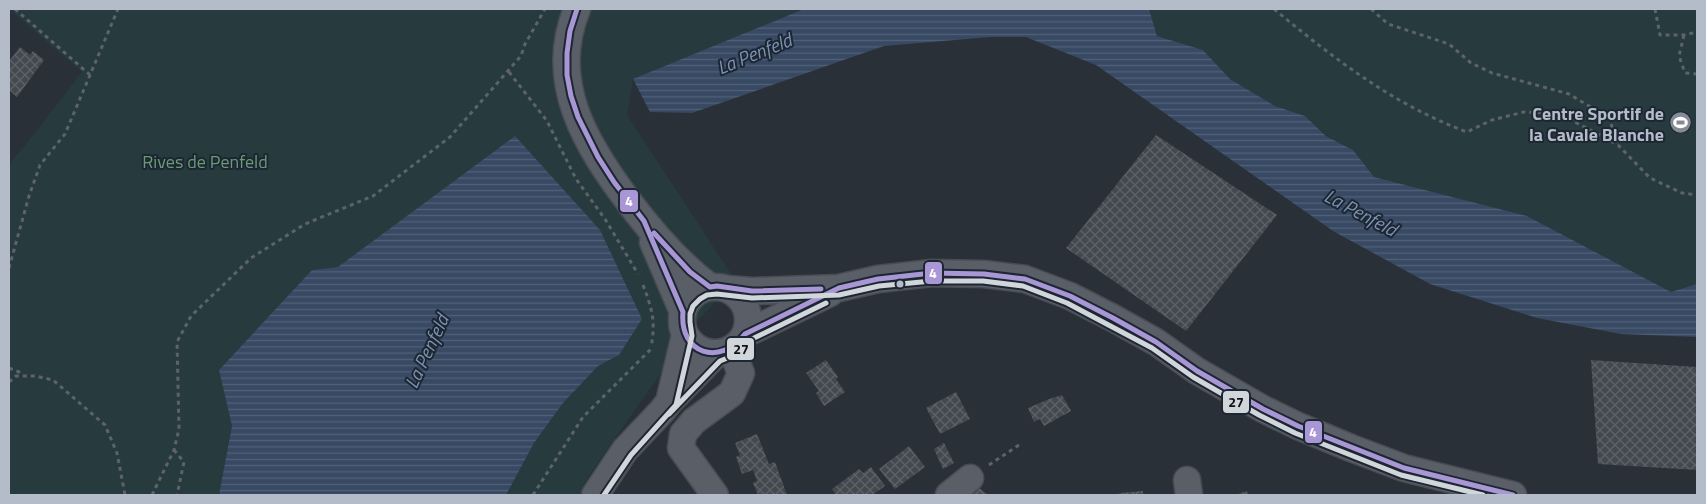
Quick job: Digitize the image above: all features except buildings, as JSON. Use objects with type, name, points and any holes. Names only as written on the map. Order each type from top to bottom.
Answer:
[{"type":"street","points":[[577,9],[570,32],[566,58],[567,80],[579,123],[594,152],[610,177],[644,220],[690,272],[719,288],[737,294],[744,303],[748,324],[731,346],[669,402],[662,412],[625,450],[595,495]]},
{"type":"street","points":[[644,220],[691,343],[708,353],[731,346],[839,288]]},
{"type":"street","points":[[669,402],[677,373],[687,302],[705,288],[752,291],[839,288],[878,278],[995,264],[1025,279],[1070,296],[1113,318],[1156,342],[1197,371],[1262,409],[1351,448],[1404,468],[1513,495]]},
{"type":"street","points":[[715,495],[681,448],[683,434],[694,421],[732,393],[737,384],[741,373],[731,346]]},
{"type":"street","points":[[948,495],[970,478]]},
{"type":"path","points":[[15,9],[90,74]]},
{"type":"path","points":[[9,268],[28,196],[40,165],[65,134],[118,9]]},
{"type":"path","points":[[152,495],[174,450],[179,429],[177,342],[190,316],[251,258],[305,224],[372,196],[450,137],[509,72],[521,56],[525,44],[546,9]]},
{"type":"path","points":[[1274,9],[1327,52],[1395,99],[1452,126],[1467,132],[1492,120],[1524,112],[1554,113],[1618,146],[1650,178],[1682,193],[1697,195]]},
{"type":"path","points":[[1372,9],[1388,24],[1449,44],[1471,63],[1492,73],[1569,94],[1609,118],[1618,146]]},
{"type":"path","points":[[1655,9],[1660,34],[1684,35],[1697,32]]},
{"type":"path","points":[[1684,35],[1679,56],[1685,73],[1697,74]]},
{"type":"path","points":[[509,72],[547,121],[576,180],[605,220],[639,275]]},
{"type":"path","points":[[533,495],[583,417],[652,347],[655,330],[653,312],[642,285]]},
{"type":"path","points":[[652,347],[664,358],[665,369],[677,373]]},
{"type":"path","points":[[9,368],[19,372],[22,376]]},
{"type":"path","points":[[9,382],[16,376],[35,376],[53,380],[105,425],[117,453],[126,495]]},
{"type":"path","points":[[970,478],[1022,442]]},
{"type":"path","points":[[174,450],[184,462],[177,495]]},
{"type":"green space","name":"Rives de Penfeld","points":[[9,9],[804,9],[633,79],[627,115],[735,280],[664,358],[663,370],[588,477],[579,495],[506,495],[534,443],[563,403],[598,366],[619,355],[338,268],[312,270],[219,370],[232,426],[219,495],[9,495],[9,164],[82,72]]},
{"type":"green space","points":[[1149,9],[1697,9],[1697,284],[1671,292],[1527,216],[1374,177],[1353,150],[1326,135],[1305,116],[1275,106],[1230,79],[1203,50],[1157,36]]},
{"type":"water","name":"La Penfeld","points":[[804,9],[1149,9],[1157,36],[1203,50],[1230,79],[1275,106],[1305,116],[1326,136],[1353,150],[1374,177],[1527,216],[1671,292],[1697,284],[1697,337],[1621,334],[1537,318],[1430,284],[1333,231],[1096,65],[1026,37],[990,37],[884,46],[692,113],[650,112],[633,79]]},
{"type":"water","name":"La Penfeld","points":[[515,136],[600,230],[642,319],[619,355],[598,366],[563,403],[534,443],[506,495],[219,495],[232,426],[219,370],[312,270],[338,267]]},
{"type":"transit line","name":"4","points":[[577,9],[570,31],[567,75],[578,117],[598,157],[614,182],[644,221],[683,312],[683,326],[687,338],[694,346],[703,351],[713,353],[724,350],[735,344],[745,334],[839,288],[878,279],[932,273],[984,274],[1025,279],[1070,296],[1113,318],[1156,342],[1197,371],[1263,409],[1298,426],[1404,468],[1513,495]]},
{"type":"transit line","name":"4","points":[[654,233],[690,272],[710,287],[717,286],[752,291],[821,289]]},
{"type":"transit line","name":"27","points":[[604,495],[631,455],[676,405],[692,336],[690,314],[693,306],[700,299],[707,295],[717,294],[752,298],[839,295],[879,286],[932,281],[983,281],[1023,286],[1067,303],[1152,348],[1193,377],[1259,415],[1295,433],[1401,475],[1483,495]]},
{"type":"transit line","name":"27","points":[[669,414],[720,361],[735,355],[750,340],[826,303]]},
{"type":"place","name":"Centre Sportif de la Cavale Blanche","points":[[1680,123]]}]
